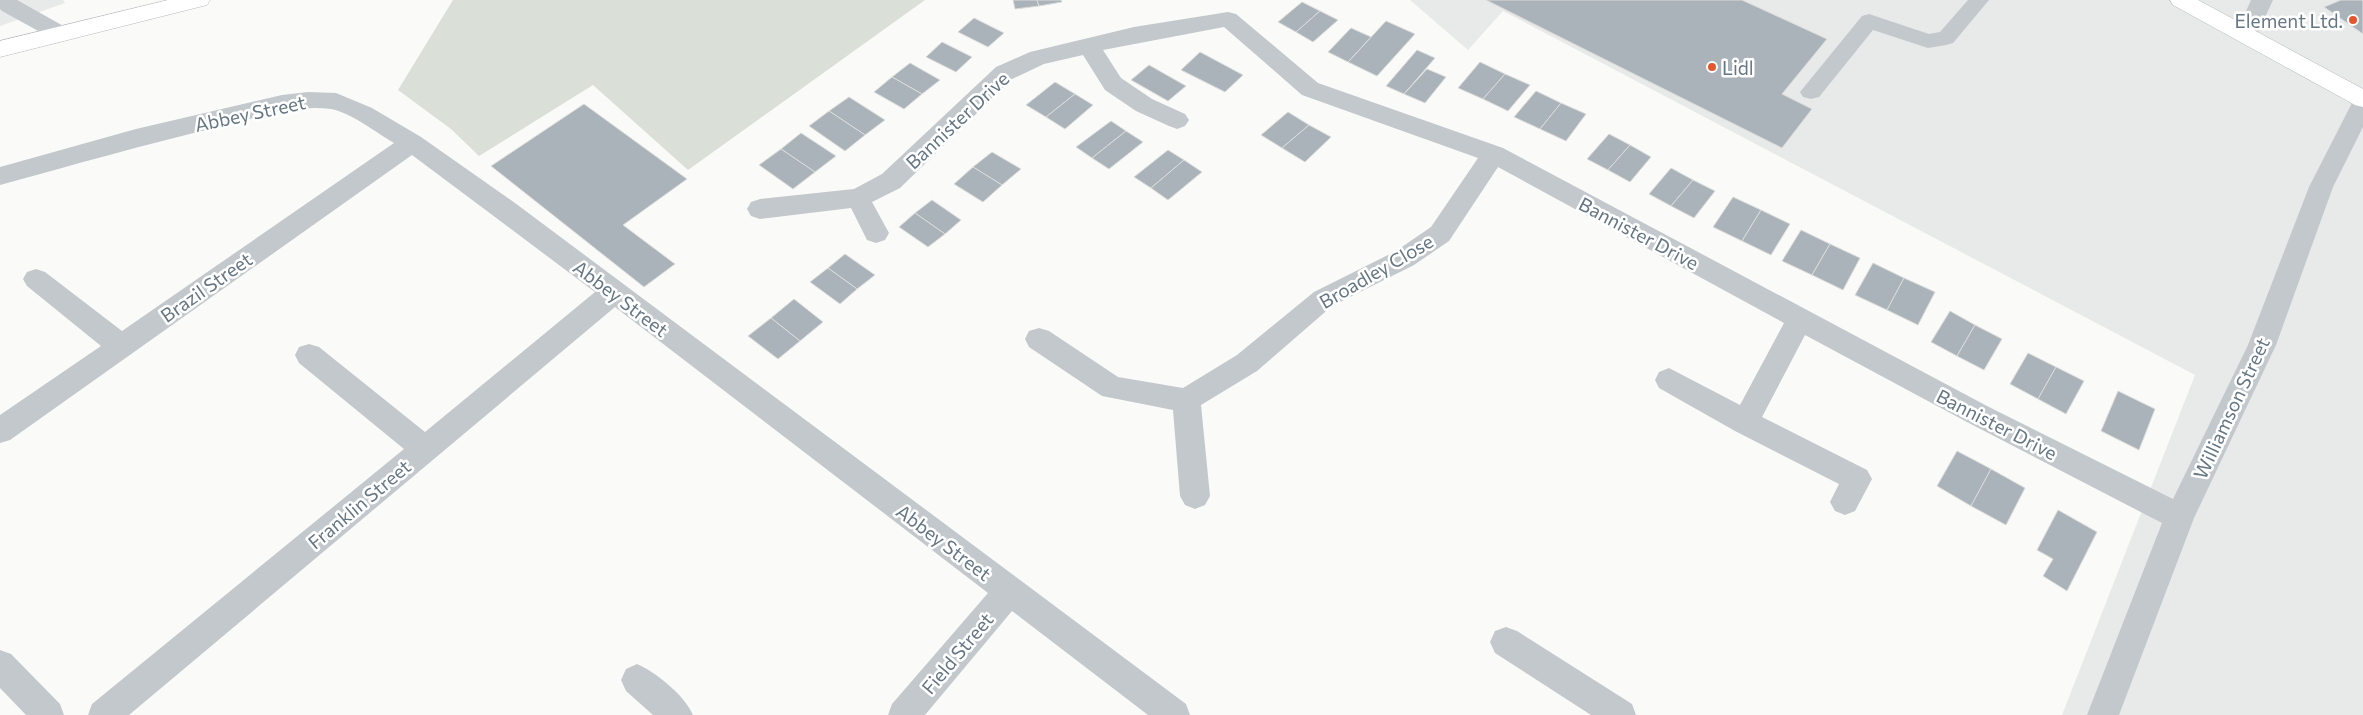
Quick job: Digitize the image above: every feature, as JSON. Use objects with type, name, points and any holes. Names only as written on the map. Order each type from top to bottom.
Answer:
[{"type":"main road","points":[[0,49],[58,33],[199,0]]},
{"type":"main road","points":[[2181,0],[2247,34],[2363,99]]},
{"type":"street","points":[[4,0],[10,6],[58,33]]},
{"type":"street","points":[[2247,34],[2262,0]]},
{"type":"street","name":"Bannister Drive","points":[[760,209],[858,198],[891,181],[1004,73],[1038,58],[1134,35],[1228,19],[1310,89],[1494,154],[1977,414],[2179,517]]},
{"type":"street","points":[[1089,46],[1113,84],[1144,105],[1178,120]]},
{"type":"street","name":"Abbey Street","points":[[0,176],[136,138],[282,103],[308,100],[336,101],[364,114],[412,144],[506,210],[1174,715]]},
{"type":"street","name":"Williamson Street","points":[[2103,715],[2179,517],[2262,345],[2321,187],[2363,103]]},
{"type":"street","name":"Brazil Street","points":[[0,431],[412,144]]},
{"type":"street","name":"Broadley Close","points":[[1186,400],[1247,363],[1323,298],[1405,258],[1440,234],[1494,154]]},
{"type":"street","points":[[858,198],[876,233]]},
{"type":"street","points":[[36,279],[121,346]]},
{"type":"street","name":"Franklin Street","points":[[104,715],[614,292]]},
{"type":"street","points":[[1745,422],[1800,319]]},
{"type":"street","points":[[1040,339],[1112,388],[1186,400],[1195,496]]},
{"type":"street","points":[[309,355],[425,449]]},
{"type":"street","points":[[1670,380],[1745,422],[1857,479],[1845,502]]},
{"type":"street","name":"Field Street","points":[[904,715],[1010,591]]},
{"type":"street","points":[[1506,642],[1620,715]]},
{"type":"street","points":[[0,665],[48,715]]},
{"type":"street","points":[[637,680],[678,715]]},
{"type":"lane","points":[[1811,92],[1869,21],[1928,41],[1946,38],[1979,0]]},
{"type":"shaded area","points":[[0,0],[63,0],[65,3],[0,26]]},
{"type":"shaded area","points":[[453,0],[925,0],[688,170],[593,85],[479,156],[451,129],[398,90]]},
{"type":"shaded area","points":[[1410,0],[2363,0],[2363,715],[2062,715],[2195,375],[1503,11],[1468,50]]},
{"type":"building","points":[[1013,0],[1037,0],[1039,6],[1015,9]]},
{"type":"building","points":[[1037,0],[1061,0],[1062,2],[1039,6]]},
{"type":"building","name":"Lidl","points":[[1486,0],[1742,0],[1827,39],[1782,94],[1812,109],[1782,148]]},
{"type":"building","name":"Element Ltd.","points":[[2341,0],[2363,0],[2363,34],[2324,7]]},
{"type":"building","points":[[1302,2],[1320,11],[1296,32],[1278,22]]},
{"type":"building","points":[[1320,11],[1338,20],[1313,42],[1296,32]]},
{"type":"building","points":[[974,18],[1004,33],[988,47],[958,32]]},
{"type":"building","points":[[1386,21],[1415,34],[1377,76],[1348,62]]},
{"type":"building","points":[[1351,28],[1371,37],[1348,62],[1328,52]]},
{"type":"building","points":[[942,42],[972,57],[956,72],[926,57]]},
{"type":"building","points":[[1417,50],[1435,58],[1404,94],[1386,86]]},
{"type":"building","points":[[1200,52],[1243,75],[1225,92],[1181,70]]},
{"type":"building","points":[[1480,62],[1505,74],[1483,99],[1458,88]]},
{"type":"building","points":[[910,63],[940,80],[922,94],[892,77]]},
{"type":"building","points":[[1149,65],[1186,86],[1168,101],[1131,80]]},
{"type":"building","points":[[1427,69],[1446,77],[1425,103],[1404,94]]},
{"type":"building","points":[[1505,74],[1530,85],[1508,111],[1483,99]]},
{"type":"building","points":[[892,77],[922,94],[904,109],[874,92]]},
{"type":"building","points":[[1055,82],[1075,94],[1046,117],[1026,105]]},
{"type":"building","points":[[1536,91],[1561,103],[1540,129],[1514,117]]},
{"type":"building","points":[[1075,94],[1093,105],[1065,129],[1046,117]]},
{"type":"building","points":[[849,97],[885,120],[865,135],[829,111]]},
{"type":"building","points":[[1561,103],[1586,114],[1566,141],[1540,129]]},
{"type":"building","points":[[584,104],[687,179],[623,225],[675,264],[644,287],[491,166]]},
{"type":"building","points":[[829,111],[865,135],[845,151],[809,126]]},
{"type":"building","points":[[1288,112],[1309,125],[1282,148],[1261,135]]},
{"type":"building","points":[[1111,121],[1126,131],[1092,158],[1076,147]]},
{"type":"building","points":[[1309,125],[1331,137],[1305,162],[1282,148]]},
{"type":"building","points":[[1126,131],[1143,142],[1109,169],[1092,158]]},
{"type":"building","points":[[801,133],[836,156],[815,172],[781,149]]},
{"type":"building","points":[[1609,134],[1630,145],[1608,170],[1587,159]]},
{"type":"building","points":[[1630,145],[1651,157],[1630,182],[1608,170]]},
{"type":"building","points":[[781,149],[815,172],[793,189],[759,165]]},
{"type":"building","points":[[1168,150],[1184,160],[1151,188],[1134,177]]},
{"type":"building","points":[[992,152],[1021,169],[1002,185],[973,167]]},
{"type":"building","points":[[1184,160],[1202,172],[1168,200],[1151,188]]},
{"type":"building","points":[[973,167],[1002,185],[983,202],[954,184]]},
{"type":"building","points":[[1671,168],[1693,180],[1671,206],[1649,194]]},
{"type":"building","points":[[1693,180],[1715,191],[1694,218],[1671,206]]},
{"type":"building","points":[[1733,197],[1761,210],[1742,241],[1713,227]]},
{"type":"building","points":[[932,200],[961,220],[945,234],[915,213]]},
{"type":"building","points":[[1761,210],[1790,224],[1771,255],[1742,241]]},
{"type":"building","points":[[915,213],[945,234],[928,247],[899,227]]},
{"type":"building","points":[[1801,230],[1830,244],[1812,275],[1782,261]]},
{"type":"building","points":[[1830,244],[1860,258],[1843,290],[1812,275]]},
{"type":"building","points":[[845,254],[875,275],[857,289],[828,268]]},
{"type":"building","points":[[1873,263],[1904,278],[1887,310],[1855,295]]},
{"type":"building","points":[[828,268],[857,289],[840,304],[810,282]]},
{"type":"building","points":[[1904,278],[1935,292],[1918,325],[1887,310]]},
{"type":"building","points":[[794,299],[823,322],[800,341],[771,318]]},
{"type":"building","points":[[1950,311],[1975,325],[1957,356],[1931,342]]},
{"type":"building","points":[[771,318],[800,341],[778,359],[748,336]]},
{"type":"building","points":[[1975,325],[2002,339],[1984,370],[1957,356]]},
{"type":"building","points":[[2028,353],[2056,367],[2038,399],[2010,384]]},
{"type":"building","points":[[2056,367],[2084,381],[2066,414],[2038,399]]},
{"type":"building","points":[[2118,391],[2155,409],[2139,450],[2101,431]]},
{"type":"building","points":[[1957,451],[1991,469],[1971,506],[1937,486]]},
{"type":"building","points":[[1991,469],[2025,488],[2006,525],[1971,506]]},
{"type":"building","points":[[2058,510],[2097,532],[2067,591],[2043,576],[2053,559],[2037,550]]},
{"type":"place","name":"Element Ltd.","points":[[2353,20]]},
{"type":"place","name":"Lidl","points":[[1712,67]]}]
